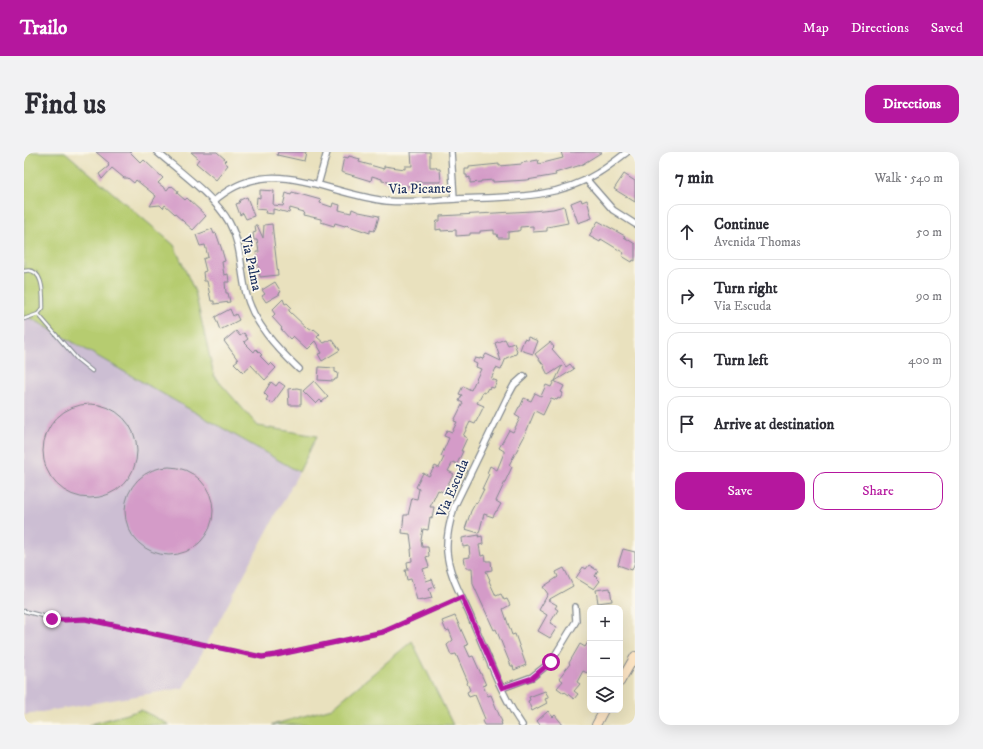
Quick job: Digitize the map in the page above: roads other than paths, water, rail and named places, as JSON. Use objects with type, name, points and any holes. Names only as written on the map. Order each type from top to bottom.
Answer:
[{"type":"main road","points":[[623,677],[635,656]]},
{"type":"main road","points":[[596,725],[602,713]]},
{"type":"street","name":"Via Palma","points":[[157,152],[214,201],[228,221],[241,255],[246,292],[252,312],[262,329],[285,356],[299,369]]},
{"type":"street","points":[[319,181],[328,152]]},
{"type":"street","points":[[450,152],[454,199]]},
{"type":"street","name":"Via Picante","points":[[214,201],[234,184],[256,175],[280,173],[319,181],[366,197],[385,201],[407,202],[524,197],[564,188],[586,179],[597,174],[627,152]]},
{"type":"street","points":[[586,179],[614,210],[635,224]]},
{"type":"street","name":"Via Escuda","points":[[522,725],[513,713],[462,597],[451,570],[447,552],[451,517],[459,496],[508,396],[514,385],[524,376]]},
{"type":"street","points":[[502,688],[532,678],[551,662],[576,621],[575,607]]},
{"type":"lane","points":[[24,271],[28,270],[38,275],[43,289],[43,308],[38,314],[24,319]]},
{"type":"lane","points":[[38,314],[77,359],[92,371]]},
{"type":"lane","points":[[24,611],[58,620],[85,619],[262,657],[383,632],[462,597]]}]
